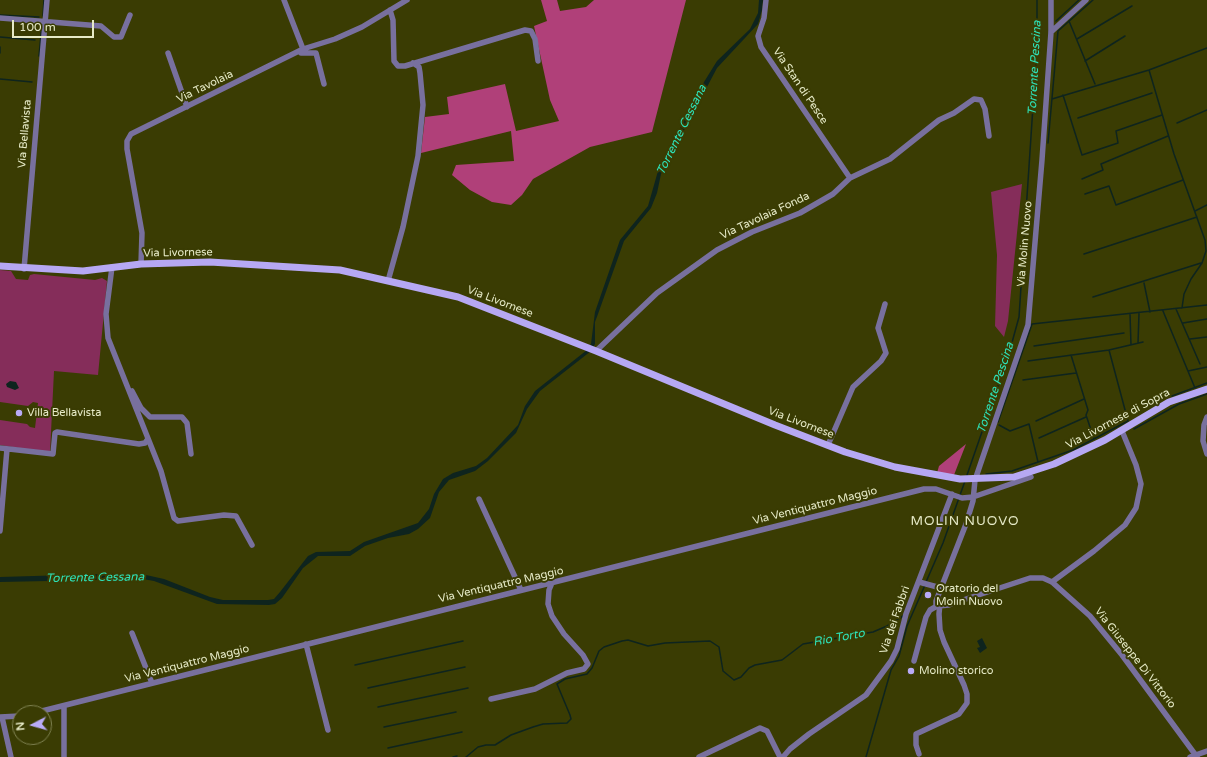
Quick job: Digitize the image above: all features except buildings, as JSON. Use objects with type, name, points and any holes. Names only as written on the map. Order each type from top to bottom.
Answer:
[{"type":"main road","name":"Via Livornese","points":[[0,266],[24,269],[83,271],[142,264],[210,262],[340,270],[458,297],[595,350],[828,445],[895,467],[972,480]]},
{"type":"main road","name":"Via Livornese di Sopra","points":[[972,480],[1014,477],[1054,464],[1122,431],[1169,402],[1207,389]]},
{"type":"street","name":"Via Bellavista","points":[[24,269],[47,0]]},
{"type":"street","points":[[284,0],[303,49]]},
{"type":"street","name":"Via Tavolaia","points":[[142,264],[142,233],[127,141],[133,133],[303,49],[335,39],[362,27],[407,0]]},
{"type":"street","name":"Via Stan di Pesce","points":[[766,0],[764,18],[758,36],[761,47],[850,178]]},
{"type":"street","name":"Via Molin Nuovo","points":[[938,603],[941,588],[970,510],[973,497],[972,480],[1028,325],[1051,32],[1051,0]]},
{"type":"street","points":[[1051,32],[1086,0]]},
{"type":"street","points":[[390,10],[393,20],[395,64],[401,67],[525,30],[531,31],[535,40],[538,61]]},
{"type":"street","points":[[0,18],[101,26],[114,37],[121,37],[130,15]]},
{"type":"street","points":[[295,54],[308,52],[316,53],[324,84]]},
{"type":"street","points":[[168,53],[187,107]]},
{"type":"street","points":[[388,281],[403,227],[418,156],[423,105],[419,67],[413,63]]},
{"type":"street","name":"Via Tavolaia Fonda","points":[[595,350],[656,293],[717,250],[752,232],[800,213],[833,194],[850,178],[890,159],[939,120],[954,113],[974,99],[981,100],[985,109],[989,136]]},
{"type":"street","points":[[112,267],[106,314],[109,345],[164,480],[174,518],[178,521],[224,515],[236,516],[252,545]]},
{"type":"street","points":[[828,445],[853,387],[881,361],[886,353],[878,328],[885,304]]},
{"type":"street","points":[[124,380],[133,392],[140,408],[150,417],[182,417],[187,423],[190,454]]},
{"type":"street","points":[[1207,417],[1204,425],[1203,441],[1207,454]]},
{"type":"street","points":[[938,603],[950,605],[1030,578],[1042,578],[1052,582],[1094,551],[1120,529],[1136,508],[1140,484],[1136,465],[1122,431]]},
{"type":"street","points":[[0,448],[53,454],[55,433],[57,432],[139,444],[145,443],[148,439]]},
{"type":"street","points":[[0,531],[7,449]]},
{"type":"street","points":[[973,497],[1031,477]]},
{"type":"street","name":"Via Ventiquattro Maggio","points":[[52,709],[152,682],[924,489],[936,490],[962,498],[973,497]]},
{"type":"street","name":"Via dei Fabbri","points":[[782,757],[809,734],[866,696],[877,682],[897,649],[906,614],[954,495]]},
{"type":"street","points":[[479,499],[521,590]]},
{"type":"street","points":[[920,582],[941,588]]},
{"type":"street","name":"Via Giuseppe Di Vittorio","points":[[1052,582],[1090,616],[1194,756]]},
{"type":"street","points":[[491,699],[535,689],[584,668],[588,664],[552,616],[548,604],[549,590],[552,583]]},
{"type":"street","points":[[914,661],[926,616],[938,603]]},
{"type":"street","points":[[919,754],[916,745],[916,734],[959,714],[967,703],[967,694],[964,685],[940,630],[938,603]]},
{"type":"street","points":[[132,633],[152,682]]},
{"type":"street","points":[[306,644],[328,730]]},
{"type":"street","points":[[64,706],[64,757]]},
{"type":"street","points":[[11,757],[1,717],[12,716]]},
{"type":"street","points":[[699,757],[760,728],[767,731],[782,757]]},
{"type":"street","points":[[1194,756],[1207,751]]},
{"type":"shaded area","points":[[541,0],[557,0],[560,11],[586,7],[594,0],[686,0],[652,132],[590,147],[533,179],[522,195],[511,205],[492,202],[470,190],[452,175],[456,165],[514,161],[511,131],[421,153],[425,117],[449,114],[447,97],[505,84],[516,131],[559,121],[550,100],[534,26],[547,21]]},
{"type":"shaded area","points":[[1022,184],[1008,321],[1004,337],[995,326],[997,255],[991,192]]},
{"type":"shaded area","points":[[0,270],[11,271],[16,279],[28,280],[30,275],[34,274],[95,280],[102,278],[107,281],[98,375],[54,371],[50,453],[0,445],[0,420],[27,424],[30,427],[35,428],[38,403],[33,402],[28,406],[0,402]]},
{"type":"shaded area","points":[[966,444],[954,475],[937,473],[939,466]]},
{"type":"water","name":"Torrente Cessana","points":[[759,0],[763,0],[758,24],[717,68],[661,174],[657,193],[651,208],[624,241],[595,322],[595,344],[591,351],[540,391],[527,409],[516,433],[488,461],[475,471],[449,480],[439,492],[430,518],[418,529],[409,534],[388,538],[365,546],[350,556],[318,556],[303,568],[282,598],[275,604],[269,605],[217,604],[154,581],[143,579],[0,582],[0,577],[137,573],[164,579],[210,597],[223,600],[268,600],[274,599],[308,556],[316,552],[350,551],[364,542],[418,523],[429,509],[434,494],[443,479],[453,473],[476,466],[487,458],[518,425],[525,406],[535,391],[587,350],[591,344],[595,312],[620,240],[648,206],[658,171],[704,82],[717,61],[750,29],[758,13]]},
{"type":"water","points":[[10,381],[16,382],[19,388],[15,390],[7,387],[6,384]]},
{"type":"water","points":[[982,638],[987,648],[980,653],[977,648],[980,647],[977,641]]},
{"type":"waterway","points":[[43,16],[44,0]]},
{"type":"waterway","name":"Torrente Pescina","points":[[967,475],[1008,357],[1019,317],[1037,46],[1037,0]]},
{"type":"waterway","points":[[1056,21],[1079,0]]},
{"type":"waterway","points":[[1048,143],[1058,31],[1093,0]]},
{"type":"waterway","points":[[1077,39],[1132,6]]},
{"type":"waterway","points":[[0,15],[39,17]]},
{"type":"waterway","points":[[1069,21],[1095,84]]},
{"type":"waterway","points":[[27,23],[42,24],[39,56]]},
{"type":"waterway","points":[[1085,61],[1125,36]]},
{"type":"waterway","points":[[0,37],[35,40]]},
{"type":"waterway","points":[[0,47],[0,53]]},
{"type":"waterway","points":[[1052,99],[1149,70],[1207,48]]},
{"type":"waterway","points":[[1149,70],[1174,154],[1205,240],[1206,251],[1202,263],[1191,279],[1184,294],[1182,308]]},
{"type":"waterway","points":[[0,79],[32,82]]},
{"type":"waterway","points":[[1078,118],[1152,93]]},
{"type":"waterway","points":[[1063,95],[1082,155],[1118,143],[1116,131],[1162,115]]},
{"type":"waterway","points":[[1177,123],[1207,110]]},
{"type":"waterway","points":[[1082,179],[1103,170],[1101,164],[1168,136]]},
{"type":"waterway","points":[[1085,194],[1109,186],[1116,205],[1183,180]]},
{"type":"waterway","points":[[1195,211],[1207,205]]},
{"type":"waterway","points":[[1084,254],[1197,217]]},
{"type":"waterway","points":[[1093,297],[1201,263]]},
{"type":"waterway","points":[[1144,283],[1150,312]]},
{"type":"waterway","points":[[998,422],[1032,324],[1207,305]]},
{"type":"waterway","points":[[1176,309],[1200,364]]},
{"type":"waterway","points":[[1163,311],[1195,388]]},
{"type":"waterway","points":[[1138,343],[1139,313]]},
{"type":"waterway","points":[[1130,314],[1131,345]]},
{"type":"waterway","points":[[1183,323],[1207,319]]},
{"type":"waterway","points":[[1034,346],[1124,333]]},
{"type":"waterway","points":[[1190,339],[1207,337]]},
{"type":"waterway","points":[[1028,361],[1109,350],[1143,342]]},
{"type":"waterway","points":[[986,474],[1012,471],[1073,450],[1128,421],[1109,350]]},
{"type":"waterway","points":[[1071,355],[1088,410],[1086,415],[1094,439]]},
{"type":"waterway","points":[[1188,371],[1207,367]]},
{"type":"waterway","points":[[1023,380],[1076,373]]},
{"type":"waterway","points":[[1172,396],[1207,383]]},
{"type":"waterway","points":[[1134,429],[1179,404],[1207,394]]},
{"type":"waterway","points":[[1036,421],[1084,399]]},
{"type":"waterway","points":[[1039,438],[1086,417]]},
{"type":"waterway","points":[[999,425],[1010,431],[1029,424],[1038,462]]},
{"type":"waterway","name":"Torrente Pescina","points":[[926,582],[943,543],[965,481]]},
{"type":"waterway","name":"Torrente Pescina","points":[[866,757],[891,670],[899,656],[907,626],[925,585]]},
{"type":"waterway","name":"Rio Torto","points":[[466,757],[478,747],[495,745],[511,735],[533,727],[543,724],[567,723],[571,719],[570,715],[557,684],[565,679],[587,674],[592,668],[599,651],[604,647],[622,641],[628,640],[648,646],[665,643],[710,641],[719,647],[723,671],[734,680],[741,677],[749,668],[755,665],[782,660],[803,644],[873,632],[887,626],[903,616]]},
{"type":"waterway","points":[[355,665],[463,641]]},
{"type":"waterway","points":[[368,688],[465,667]]},
{"type":"waterway","points":[[378,707],[468,688]]},
{"type":"waterway","points":[[384,727],[456,712]]},
{"type":"waterway","points":[[388,748],[462,732]]},
{"type":"waterway","points":[[453,757],[457,756]]},
{"type":"place","name":"Villa Bellavista","points":[[19,413]]},
{"type":"place","name":"Oratorio del Molin Nuovo","points":[[928,595]]},
{"type":"place","name":"Molino storico","points":[[911,671]]},
{"type":"district","name":"MOLIN NUOVO","points":[[965,522]]}]
